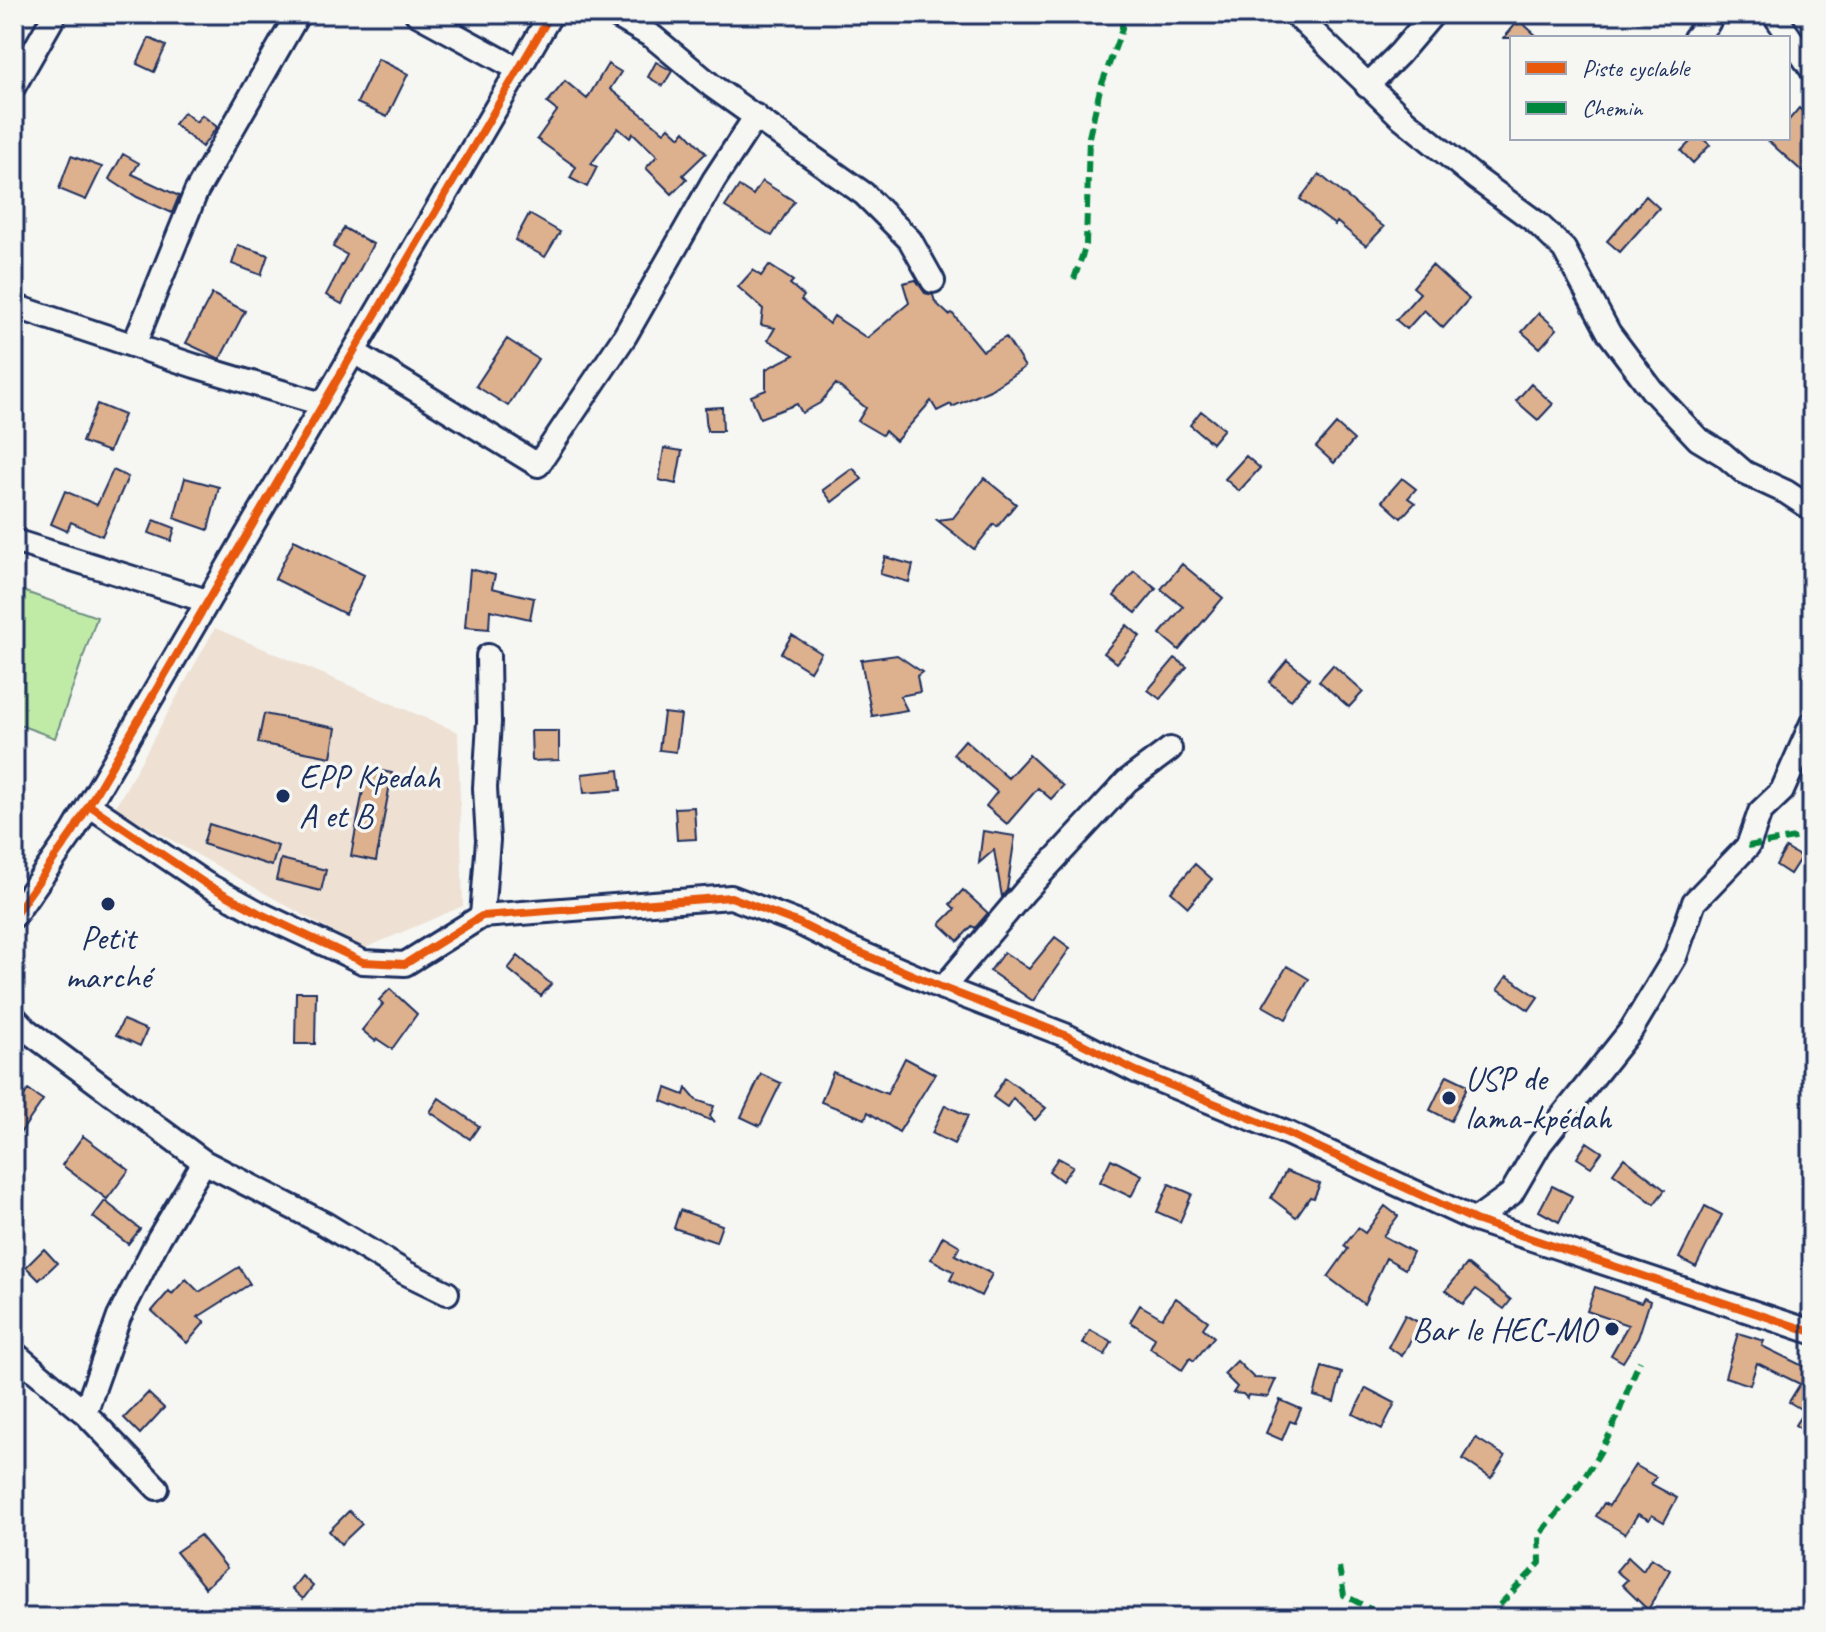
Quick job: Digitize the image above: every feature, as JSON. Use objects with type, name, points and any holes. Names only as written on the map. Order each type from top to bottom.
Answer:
[{"type":"street","points":[[14,86],[55,14]]},
{"type":"street","points":[[134,345],[196,192],[298,14]]},
{"type":"street","points":[[417,14],[518,69]]},
{"type":"street","points":[[14,916],[73,832],[551,14]]},
{"type":"street","points":[[613,14],[653,37],[712,86],[864,194],[910,240],[933,281]]},
{"type":"street","points":[[1295,14],[1367,86],[1477,179],[1537,223],[1564,249],[1609,333],[1652,390],[1698,439],[1723,454],[1745,473],[1786,492],[1812,509]]},
{"type":"street","points":[[1367,86],[1433,14]]},
{"type":"street","points":[[1697,36],[1712,14]]},
{"type":"street","points":[[1774,14],[1789,36]]},
{"type":"street","points":[[1790,38],[1812,70]]},
{"type":"street","points":[[354,352],[538,465],[625,336],[714,180],[756,116]]},
{"type":"street","points":[[14,306],[322,404]]},
{"type":"street","points":[[14,541],[207,601]]},
{"type":"street","points":[[482,916],[488,840],[485,788],[489,722],[488,656]]},
{"type":"street","points":[[1475,1220],[1511,1194],[1540,1144],[1631,1030],[1675,957],[1694,902],[1748,846],[1760,812],[1782,791],[1812,723]]},
{"type":"street","points":[[943,988],[1025,891],[1127,781],[1170,749]]},
{"type":"street","points":[[89,805],[206,884],[363,962],[405,964],[482,916],[731,897],[799,923],[943,988],[1065,1035],[1136,1071],[1289,1134],[1475,1220],[1812,1332]]},
{"type":"street","points":[[14,1017],[25,1029],[204,1162],[325,1224],[406,1273],[447,1293]]},
{"type":"street","points":[[85,1413],[119,1317],[159,1238],[204,1162]]},
{"type":"street","points":[[14,1353],[85,1413],[157,1488]]},
{"type":"shaded area","points":[[215,628],[458,732],[463,906],[363,949],[115,808]]},
{"type":"green space","points":[[14,588],[97,617],[55,738],[14,723]]},
{"type":"building","points":[[1519,20],[1537,36],[1510,36],[1504,38]]},
{"type":"building","points":[[149,38],[166,46],[154,72],[137,64]]},
{"type":"building","points":[[378,59],[408,74],[387,117],[357,103]]},
{"type":"building","points":[[656,62],[672,71],[663,86],[648,77]]},
{"type":"building","points":[[608,64],[621,72],[610,89],[664,132],[669,127],[680,137],[685,131],[706,153],[683,175],[687,179],[672,194],[646,168],[657,156],[633,133],[630,138],[618,128],[591,164],[597,167],[587,187],[570,178],[576,167],[537,139],[557,111],[547,103],[565,81],[587,99]]},
{"type":"building","points":[[1799,108],[1812,120],[1812,164],[1804,173],[1767,140],[1790,140],[1790,119]]},
{"type":"building","points":[[184,112],[196,122],[202,115],[217,127],[202,147],[174,124]]},
{"type":"building","points":[[1692,140],[1704,140],[1710,145],[1693,163],[1681,151]]},
{"type":"building","points":[[123,154],[139,163],[132,174],[179,196],[172,213],[137,197],[109,179]]},
{"type":"building","points":[[71,156],[102,167],[86,200],[59,189]]},
{"type":"building","points":[[1319,174],[1384,227],[1366,246],[1337,222],[1335,225],[1300,199]]},
{"type":"building","points":[[762,181],[794,201],[772,236],[725,207],[739,186],[753,195]]},
{"type":"building","points":[[1646,196],[1659,208],[1620,252],[1607,241]]},
{"type":"building","points":[[529,214],[560,232],[545,257],[515,240]]},
{"type":"building","points":[[344,228],[373,244],[342,304],[326,295],[347,255],[333,247]]},
{"type":"building","points":[[238,245],[268,255],[261,275],[232,264]]},
{"type":"building","points":[[769,265],[793,281],[790,284],[804,296],[801,300],[829,324],[834,316],[867,338],[909,303],[903,283],[916,280],[949,315],[952,313],[983,351],[1006,337],[1025,367],[990,390],[952,407],[951,404],[937,411],[931,401],[896,441],[885,431],[882,435],[858,421],[866,408],[836,384],[820,403],[802,413],[797,404],[760,418],[751,396],[766,390],[766,369],[794,355],[768,340],[775,328],[761,325],[763,309],[738,287],[753,270],[761,276]]},
{"type":"building","points":[[1432,265],[1469,299],[1443,328],[1424,310],[1407,329],[1396,320],[1420,293],[1413,287]]},
{"type":"building","points":[[212,294],[245,311],[220,359],[186,343]]},
{"type":"building","points":[[1539,313],[1557,329],[1540,348],[1522,332]]},
{"type":"building","points":[[507,339],[538,359],[508,406],[476,386]]},
{"type":"building","points":[[1531,384],[1553,404],[1538,420],[1516,401]]},
{"type":"building","points":[[97,404],[124,415],[109,452],[82,442]]},
{"type":"building","points":[[722,407],[723,431],[707,431],[705,408]]},
{"type":"building","points":[[1201,411],[1224,429],[1212,443],[1190,425]]},
{"type":"building","points":[[1336,424],[1354,440],[1334,463],[1316,447]]},
{"type":"building","points":[[664,448],[682,451],[676,484],[659,480]]},
{"type":"building","points":[[1246,456],[1260,468],[1239,491],[1225,479]]},
{"type":"building","points":[[853,468],[862,479],[832,502],[823,490]]},
{"type":"building","points":[[113,470],[128,477],[102,536],[71,522],[67,531],[51,524],[65,491],[97,505]]},
{"type":"building","points":[[185,478],[219,487],[208,530],[174,518]]},
{"type":"building","points":[[984,478],[1016,504],[997,527],[994,524],[974,549],[937,520],[953,518]]},
{"type":"building","points":[[1402,478],[1416,489],[1408,498],[1415,503],[1401,518],[1382,501]]},
{"type":"building","points":[[154,520],[175,528],[171,541],[149,533]]},
{"type":"building","points":[[294,540],[364,575],[345,614],[275,579]]},
{"type":"building","points":[[885,557],[913,565],[909,582],[880,574]]},
{"type":"building","points":[[1182,564],[1223,598],[1179,650],[1160,634],[1183,607],[1161,589]]},
{"type":"building","points":[[470,569],[495,575],[492,588],[534,598],[530,619],[490,610],[489,629],[465,627]]},
{"type":"building","points":[[1134,571],[1156,589],[1136,613],[1114,596]]},
{"type":"building","points":[[1127,625],[1140,636],[1117,663],[1104,653]]},
{"type":"building","points":[[792,635],[821,653],[810,671],[781,653]]},
{"type":"building","points":[[897,655],[922,672],[917,676],[920,692],[900,696],[907,710],[872,716],[861,660]]},
{"type":"building","points":[[1175,658],[1187,667],[1160,699],[1148,690]]},
{"type":"building","points":[[1287,660],[1309,678],[1291,700],[1269,682]]},
{"type":"building","points":[[1333,665],[1363,692],[1349,707],[1319,681]]},
{"type":"building","points":[[664,713],[681,715],[676,752],[659,750]]},
{"type":"building","points":[[264,714],[336,728],[331,757],[258,743]]},
{"type":"building","points":[[531,731],[559,731],[559,760],[532,761]]},
{"type":"building","points":[[965,740],[1008,778],[1029,755],[1063,786],[1051,799],[1038,788],[1007,824],[986,806],[997,792],[953,754]]},
{"type":"building","points":[[367,768],[392,773],[376,861],[351,856]]},
{"type":"building","points":[[619,770],[621,790],[584,793],[582,774]]},
{"type":"building","points":[[694,807],[696,839],[677,840],[675,808]]},
{"type":"building","points":[[209,824],[278,846],[272,866],[203,844]]},
{"type":"building","points":[[983,831],[1015,836],[1007,890],[1002,897],[994,850],[979,863]]},
{"type":"building","points":[[1786,848],[1801,857],[1790,874],[1776,865]]},
{"type":"building","points":[[281,859],[326,870],[321,891],[276,880]]},
{"type":"building","points":[[1195,864],[1212,879],[1188,907],[1171,892]]},
{"type":"building","points":[[963,890],[988,913],[958,941],[940,924],[955,909],[950,904]]},
{"type":"building","points":[[1055,937],[1070,948],[1033,1001],[990,971],[1004,952],[1029,969]]},
{"type":"building","points":[[518,956],[551,984],[541,996],[508,969]]},
{"type":"building","points":[[1287,966],[1309,979],[1286,1019],[1263,1006]]},
{"type":"building","points":[[1507,976],[1538,997],[1529,1010],[1498,989]]},
{"type":"building","points":[[390,989],[417,1014],[392,1049],[362,1030],[383,1004],[379,1000]]},
{"type":"building","points":[[296,992],[316,992],[315,1044],[295,1044]]},
{"type":"building","points":[[123,1020],[147,1030],[140,1046],[116,1035]]},
{"type":"building","points":[[905,1058],[935,1074],[899,1132],[868,1112],[865,1119],[821,1102],[833,1072],[887,1094]]},
{"type":"building","points":[[761,1074],[781,1083],[760,1126],[741,1117]]},
{"type":"building","name":"USP de lama-kpédah","points":[[1447,1075],[1468,1085],[1451,1121],[1430,1110]]},
{"type":"building","points":[[1005,1078],[1046,1108],[1035,1120],[1013,1098],[1007,1107],[993,1097]]},
{"type":"building","points":[[666,1088],[684,1095],[686,1088],[696,1100],[714,1106],[710,1116],[715,1122],[662,1101]]},
{"type":"building","points":[[28,1090],[43,1100],[14,1142],[14,1110]]},
{"type":"building","points":[[439,1098],[479,1126],[470,1139],[430,1112]]},
{"type":"building","points":[[945,1105],[968,1116],[954,1144],[932,1133]]},
{"type":"building","points":[[83,1136],[129,1170],[107,1199],[62,1165]]},
{"type":"building","points":[[1587,1142],[1602,1152],[1591,1167],[1577,1158]]},
{"type":"building","points":[[1058,1158],[1073,1166],[1062,1181],[1049,1171]]},
{"type":"building","points":[[1624,1158],[1665,1190],[1654,1204],[1613,1173]]},
{"type":"building","points":[[1111,1159],[1142,1175],[1131,1197],[1100,1182]]},
{"type":"building","points":[[1286,1171],[1320,1184],[1314,1198],[1310,1197],[1296,1217],[1271,1198]]},
{"type":"building","points":[[1169,1184],[1192,1194],[1180,1222],[1157,1212]]},
{"type":"building","points":[[1552,1186],[1572,1196],[1559,1222],[1539,1211]]},
{"type":"building","points":[[105,1201],[140,1229],[128,1244],[93,1217]]},
{"type":"building","points":[[1385,1206],[1398,1216],[1383,1236],[1413,1252],[1405,1269],[1386,1258],[1364,1304],[1328,1277],[1348,1249],[1344,1246],[1358,1228],[1365,1233]]},
{"type":"building","points":[[1705,1206],[1722,1215],[1696,1267],[1679,1258]]},
{"type":"building","points":[[680,1210],[722,1225],[716,1242],[674,1228]]},
{"type":"building","points":[[943,1236],[960,1246],[955,1255],[992,1274],[981,1296],[950,1280],[954,1272],[931,1259]]},
{"type":"building","points":[[44,1249],[57,1263],[39,1280],[26,1267]]},
{"type":"building","points":[[1467,1264],[1511,1300],[1504,1309],[1476,1289],[1463,1304],[1446,1290]]},
{"type":"building","points":[[239,1267],[250,1284],[198,1317],[205,1322],[187,1343],[152,1311],[169,1291],[172,1294],[186,1279],[199,1292]]},
{"type":"building","points":[[1595,1287],[1641,1303],[1644,1298],[1650,1301],[1638,1338],[1623,1362],[1611,1355],[1628,1325],[1587,1311]]},
{"type":"building","points":[[1176,1298],[1208,1321],[1203,1328],[1214,1337],[1194,1361],[1190,1358],[1182,1370],[1150,1348],[1155,1338],[1130,1322],[1140,1305],[1162,1318]]},
{"type":"building","points":[[1405,1315],[1420,1323],[1402,1356],[1388,1347]]},
{"type":"building","points":[[1090,1330],[1112,1342],[1105,1355],[1083,1343]]},
{"type":"building","points":[[1738,1333],[1764,1341],[1762,1346],[1809,1369],[1802,1382],[1812,1388],[1812,1436],[1795,1425],[1804,1411],[1789,1402],[1800,1384],[1757,1363],[1750,1385],[1725,1377]]},
{"type":"building","points":[[1237,1361],[1254,1378],[1276,1379],[1268,1397],[1248,1395],[1247,1398],[1243,1394],[1233,1393],[1237,1387],[1224,1374]]},
{"type":"building","points":[[1322,1367],[1342,1373],[1334,1402],[1314,1396]]},
{"type":"building","points":[[1366,1388],[1395,1403],[1382,1429],[1353,1414]]},
{"type":"building","points":[[148,1393],[164,1408],[140,1434],[124,1418]]},
{"type":"building","points":[[1280,1400],[1301,1409],[1295,1423],[1290,1421],[1282,1440],[1266,1433]]},
{"type":"building","points":[[1476,1438],[1505,1456],[1491,1478],[1463,1459]]},
{"type":"building","points":[[1635,1465],[1656,1477],[1651,1484],[1677,1498],[1664,1522],[1652,1515],[1649,1520],[1638,1514],[1625,1534],[1596,1516],[1604,1503],[1609,1506]]},
{"type":"building","points":[[349,1511],[362,1524],[341,1544],[329,1531]]},
{"type":"building","points":[[200,1535],[227,1568],[205,1588],[176,1552]]},
{"type":"building","points":[[1628,1557],[1643,1571],[1651,1558],[1670,1570],[1648,1610],[1622,1585],[1627,1580],[1616,1571]]},
{"type":"building","points":[[302,1576],[313,1586],[303,1599],[292,1589]]},
{"type":"marked path","points":[[1074,279],[1086,245],[1089,137],[1100,89],[1122,29],[1122,14]]},
{"type":"marked path","points":[[1748,846],[1812,835]]},
{"type":"marked path","points":[[1487,1618],[1540,1563],[1539,1535],[1575,1491],[1598,1456],[1640,1361]]},
{"type":"marked path","points":[[1339,1567],[1344,1595],[1387,1618]]},
{"type":"cycle path","points":[[14,916],[73,832],[551,14]]},
{"type":"cycle path","points":[[89,805],[206,884],[363,962],[405,964],[482,916],[731,897],[799,923],[943,988],[1065,1035],[1136,1071],[1289,1134],[1475,1220],[1812,1332]]},
{"type":"place","name":"EPP Kpedah A et B","points":[[283,796]]},
{"type":"place","name":"Petit marché","points":[[108,904]]},
{"type":"place","name":"USP de lama-kpédah","points":[[1449,1098]]},
{"type":"place","name":"Bar le HEC-MO","points":[[1612,1329]]}]
